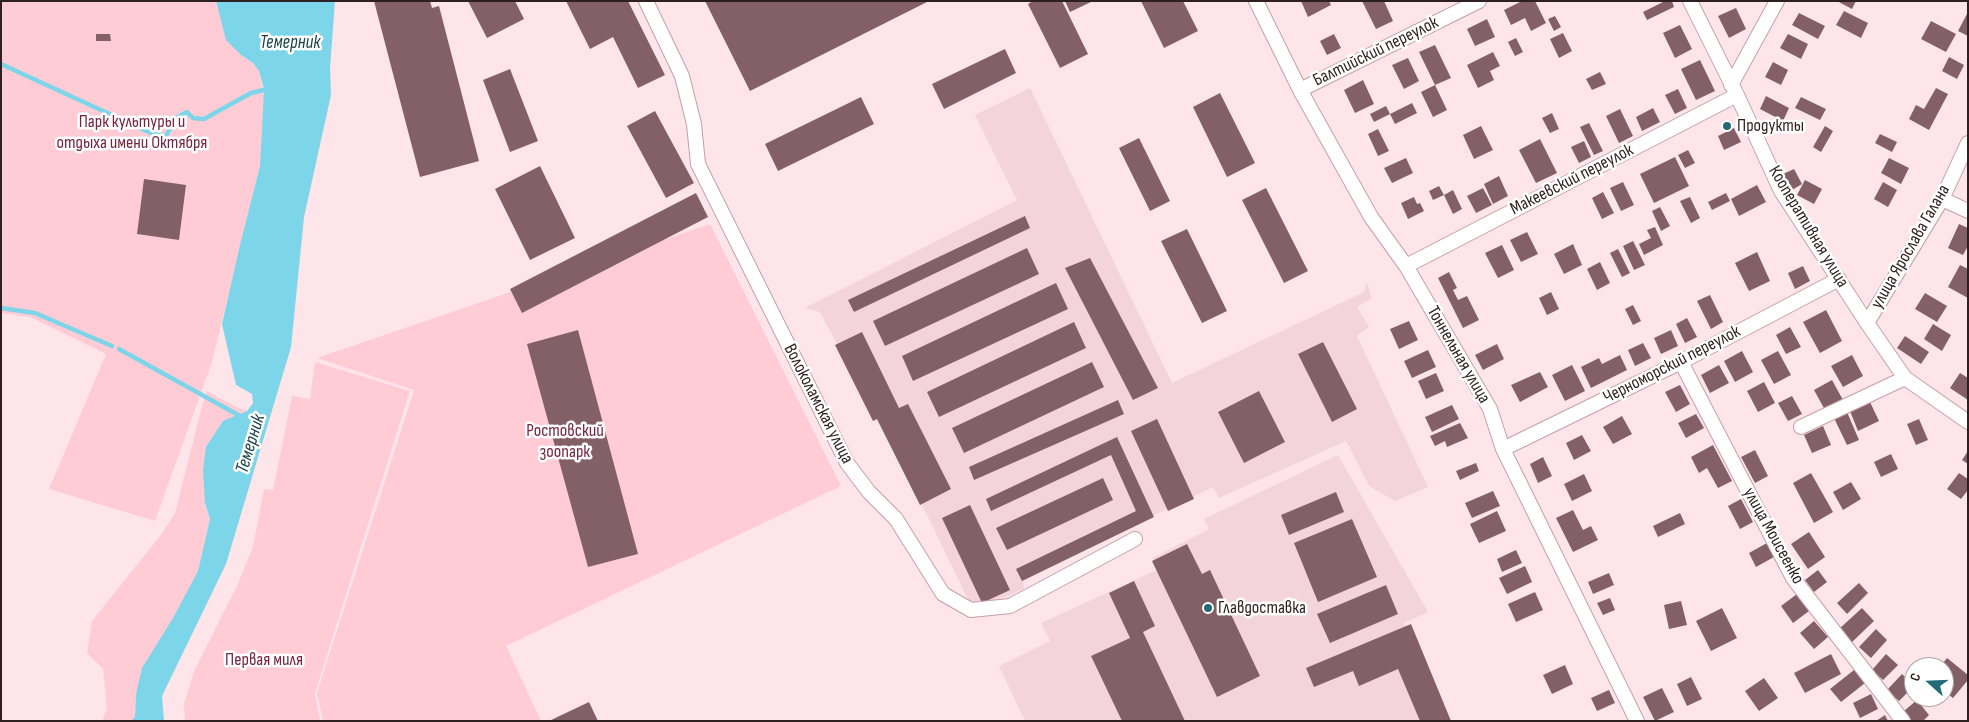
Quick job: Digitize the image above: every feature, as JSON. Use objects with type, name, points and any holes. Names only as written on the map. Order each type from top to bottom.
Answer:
[{"type":"street","name":"Волоколамская улица","points":[[646,1],[682,76],[694,124],[698,164],[839,449],[847,464],[869,492],[896,519],[943,594],[971,610],[1010,606],[1135,539]]},
{"type":"street","name":"Тоннельная улица","points":[[1256,1],[1300,90],[1371,217],[1406,266],[1490,409],[1503,449],[1637,721]]},
{"type":"street","name":"Балтийский переулок","points":[[1300,90],[1479,1]]},
{"type":"street","name":"Кооперативная улица","points":[[1690,1],[1781,191],[1867,323],[1905,378],[1968,422]]},
{"type":"street","points":[[1734,90],[1777,1]]},
{"type":"street","name":"Макеевский переулок","points":[[1406,266],[1734,90]]},
{"type":"street","name":"улица Ярослава Галана","points":[[1867,323],[1942,199],[1968,143]]},
{"type":"street","points":[[1942,199],[1968,212]]},
{"type":"street","name":"Черноморский переулок","points":[[1503,449],[1681,362],[1839,279]]},
{"type":"street","name":"улица Моисеенко","points":[[1681,362],[1793,578],[1903,721]]},
{"type":"street","points":[[1801,427],[1905,378]]},
{"type":"shaded area","points":[[1030,88],[1172,383],[1364,292],[1367,283],[1372,298],[1357,307],[1369,327],[1357,336],[1428,487],[1395,501],[1369,486],[1346,441],[1219,498],[1213,487],[1068,556],[1023,581],[1024,589],[973,610],[930,521],[820,312],[805,308],[1017,200],[975,115]]},
{"type":"shaded area","points":[[1338,455],[1428,612],[1404,623],[1450,721],[1025,721],[999,666],[1050,641],[1041,623],[1159,569],[1153,558],[1209,529],[1204,519]]},
{"type":"green space","name":"Парк культуры и отдыха имени Октября","points":[[1,1],[216,1],[217,7],[241,55],[253,63],[259,71],[264,96],[260,166],[212,362],[155,521],[49,489],[106,354],[30,317],[1,313]]},
{"type":"green space","name":"Ростовский зоопарк","points":[[710,224],[841,486],[506,646],[541,721],[323,721],[317,693],[414,390],[317,358]]},
{"type":"green space","name":"Первая миля","points":[[315,362],[410,391],[315,693],[320,721],[185,721],[184,704],[194,671],[237,586],[253,547],[264,489],[273,490],[292,396],[310,399]]},
{"type":"green space","points":[[207,391],[247,411],[237,414],[205,503],[210,519],[198,571],[136,694],[135,718],[131,721],[102,721],[107,708],[103,669],[87,653],[92,621],[163,532],[175,513]]},
{"type":"water","name":"Темерник","points":[[216,1],[335,1],[330,68],[331,95],[304,217],[291,347],[226,564],[162,696],[164,721],[131,721],[135,717],[136,694],[142,668],[173,618],[198,571],[210,519],[205,503],[203,470],[206,447],[223,421],[247,411],[253,403],[252,394],[236,385],[222,324],[260,166],[264,89],[259,71],[253,63],[241,55],[226,40]]},
{"type":"building","points":[[374,1],[430,1],[432,8],[439,6],[479,161],[420,177]]},
{"type":"building","points":[[468,1],[515,1],[524,19],[487,38]]},
{"type":"building","points":[[566,1],[628,1],[665,75],[638,88],[613,37],[590,49]]},
{"type":"building","points":[[705,1],[929,1],[750,91]]},
{"type":"building","points":[[1033,1],[1062,1],[1088,54],[1060,68],[1028,4]]},
{"type":"building","points":[[1065,1],[1093,1],[1070,12]]},
{"type":"building","points":[[1141,1],[1183,1],[1198,31],[1164,48]]},
{"type":"building","points":[[1301,1],[1329,1],[1331,5],[1308,17]]},
{"type":"building","points":[[1362,1],[1384,1],[1393,21],[1376,29]]},
{"type":"building","points":[[1522,1],[1535,1],[1546,23],[1531,31],[1525,18],[1511,25],[1504,10]]},
{"type":"building","points":[[1665,1],[1672,1],[1674,7],[1647,20],[1643,12]]},
{"type":"building","points":[[1837,1],[1856,1],[1852,9]]},
{"type":"building","points":[[1736,8],[1746,29],[1729,38],[1718,16]]},
{"type":"building","points":[[1844,11],[1868,23],[1861,38],[1836,25]]},
{"type":"building","points":[[1968,12],[1968,36],[1958,31]]},
{"type":"building","points":[[1799,13],[1825,26],[1818,39],[1792,25]]},
{"type":"building","points":[[1555,16],[1561,27],[1554,31],[1548,19]]},
{"type":"building","points":[[1487,19],[1495,37],[1475,46],[1467,29]]},
{"type":"building","points":[[1931,21],[1956,34],[1946,52],[1921,39]]},
{"type":"building","points":[[1680,25],[1692,49],[1675,58],[1663,33]]},
{"type":"building","points":[[1563,33],[1572,51],[1559,58],[1550,39]]},
{"type":"building","points":[[96,34],[110,34],[111,41],[96,41]]},
{"type":"building","points":[[1334,34],[1341,48],[1327,55],[1320,41]]},
{"type":"building","points":[[1788,34],[1808,44],[1801,59],[1780,48]]},
{"type":"building","points":[[1516,38],[1523,52],[1515,56],[1508,42]]},
{"type":"building","points":[[1435,45],[1451,78],[1435,85],[1419,52]]},
{"type":"building","points":[[1005,49],[1016,73],[944,109],[932,84]]},
{"type":"building","points":[[1493,52],[1500,66],[1490,71],[1494,80],[1478,88],[1467,65]]},
{"type":"building","points":[[1949,57],[1964,65],[1957,79],[1942,71]]},
{"type":"building","points":[[1408,58],[1419,81],[1404,89],[1392,65]]},
{"type":"building","points":[[1700,60],[1715,91],[1696,100],[1681,69]]},
{"type":"building","points":[[1773,62],[1788,70],[1781,85],[1765,77]]},
{"type":"building","points":[[510,69],[538,141],[510,152],[483,80]]},
{"type":"building","points":[[1600,72],[1606,84],[1592,90],[1586,79]]},
{"type":"building","points":[[1363,80],[1374,104],[1355,113],[1344,90]]},
{"type":"building","points":[[1435,85],[1447,110],[1433,117],[1421,92]]},
{"type":"building","points":[[1936,88],[1948,94],[1929,130],[1909,119],[1916,105],[1924,109]]},
{"type":"building","points":[[1678,89],[1687,108],[1675,114],[1665,95]]},
{"type":"building","points":[[1220,93],[1255,163],[1227,177],[1193,107]]},
{"type":"building","points":[[1766,96],[1789,108],[1783,121],[1760,109]]},
{"type":"building","points":[[861,97],[874,124],[778,171],[765,144]]},
{"type":"building","points":[[1801,97],[1826,109],[1820,120],[1795,108]]},
{"type":"building","points":[[1412,103],[1417,113],[1395,124],[1390,114]]},
{"type":"building","points":[[1386,106],[1390,114],[1374,122],[1370,114]]},
{"type":"building","points":[[1653,108],[1660,122],[1642,131],[1636,117]]},
{"type":"building","points":[[1620,109],[1633,136],[1619,143],[1606,116]]},
{"type":"building","points":[[655,111],[694,183],[666,198],[627,126]]},
{"type":"building","points":[[1552,113],[1559,129],[1550,133],[1542,118]]},
{"type":"building","points":[[1589,123],[1603,151],[1594,155],[1580,127]]},
{"type":"building","points":[[1481,126],[1493,150],[1474,159],[1463,135]]},
{"type":"building","points":[[1825,126],[1833,131],[1821,152],[1813,147]]},
{"type":"building","points":[[1734,128],[1741,142],[1724,150],[1718,136]]},
{"type":"building","points":[[1378,129],[1389,151],[1378,156],[1368,134]]},
{"type":"building","points":[[1880,134],[1897,142],[1892,152],[1875,143]]},
{"type":"building","points":[[1139,138],[1170,201],[1150,211],[1119,148]]},
{"type":"building","points":[[1540,139],[1557,173],[1536,183],[1519,150]]},
{"type":"building","points":[[1584,141],[1591,157],[1579,163],[1571,147]]},
{"type":"building","points":[[1688,150],[1695,163],[1685,168],[1678,155]]},
{"type":"building","points":[[1675,157],[1689,186],[1654,203],[1640,174]]},
{"type":"building","points":[[1406,158],[1413,173],[1392,183],[1384,168]]},
{"type":"building","points":[[1889,158],[1909,168],[1901,184],[1881,173]]},
{"type":"building","points":[[540,166],[575,238],[530,260],[495,189]]},
{"type":"building","points":[[1794,169],[1802,184],[1792,190],[1783,174]]},
{"type":"building","points":[[1499,176],[1508,196],[1493,204],[1484,184]]},
{"type":"building","points":[[144,179],[186,185],[179,240],[137,234]]},
{"type":"building","points":[[1805,180],[1822,189],[1814,204],[1797,195]]},
{"type":"building","points":[[1623,182],[1634,205],[1621,211],[1610,188]]},
{"type":"building","points":[[1883,182],[1897,190],[1888,207],[1874,199]]},
{"type":"building","points":[[1757,185],[1766,202],[1739,216],[1731,199]]},
{"type":"building","points":[[1439,186],[1444,195],[1433,200],[1429,191]]},
{"type":"building","points":[[1266,188],[1308,271],[1284,283],[1242,200]]},
{"type":"building","points":[[1483,188],[1492,205],[1476,213],[1467,196]]},
{"type":"building","points":[[1453,190],[1462,209],[1453,214],[1444,195]]},
{"type":"building","points":[[1603,192],[1614,213],[1602,219],[1592,198]]},
{"type":"building","points":[[696,193],[708,217],[522,313],[510,289]]},
{"type":"building","points":[[1726,193],[1730,201],[1712,210],[1708,202]]},
{"type":"building","points":[[1414,197],[1417,204],[1420,203],[1424,211],[1408,219],[1401,203]]},
{"type":"building","points":[[1690,197],[1700,218],[1691,223],[1680,201]]},
{"type":"building","points":[[1660,207],[1670,226],[1661,231],[1652,211]]},
{"type":"building","points":[[1025,216],[1030,228],[854,312],[848,300]]},
{"type":"building","points":[[1959,224],[1968,228],[1968,246],[1963,255],[1948,248]]},
{"type":"building","points":[[1655,227],[1663,245],[1644,255],[1639,244],[1651,238],[1647,230]]},
{"type":"building","points":[[1187,229],[1227,311],[1202,323],[1161,241]]},
{"type":"building","points":[[1527,232],[1538,254],[1521,262],[1510,240]]},
{"type":"building","points":[[1633,241],[1645,265],[1634,270],[1623,246]]},
{"type":"building","points":[[1573,244],[1582,265],[1564,274],[1554,254]]},
{"type":"building","points":[[1502,245],[1514,270],[1498,278],[1485,253]]},
{"type":"building","points":[[1027,248],[1039,274],[885,346],[873,321]]},
{"type":"building","points":[[1618,249],[1630,273],[1622,277],[1610,253]]},
{"type":"building","points":[[1757,252],[1770,281],[1749,291],[1735,263]]},
{"type":"building","points":[[1090,258],[1158,388],[1133,400],[1065,268]]},
{"type":"building","points":[[1600,262],[1610,283],[1597,290],[1587,269]]},
{"type":"building","points":[[1960,265],[1968,269],[1968,298],[1948,287]]},
{"type":"building","points":[[1803,266],[1810,281],[1795,289],[1788,273]]},
{"type":"building","points":[[1449,272],[1457,288],[1453,290],[1458,300],[1467,296],[1479,320],[1463,328],[1438,278]]},
{"type":"building","points":[[1056,283],[1068,309],[913,381],[902,356]]},
{"type":"building","points":[[1551,292],[1559,309],[1547,315],[1539,298]]},
{"type":"building","points":[[1925,293],[1947,306],[1937,322],[1915,309]]},
{"type":"building","points":[[1710,295],[1723,322],[1711,329],[1697,301]]},
{"type":"building","points":[[1633,305],[1641,321],[1633,325],[1625,309]]},
{"type":"building","points":[[1826,310],[1842,341],[1820,353],[1803,322]]},
{"type":"building","points":[[1687,318],[1697,337],[1685,343],[1676,324]]},
{"type":"building","points":[[1409,321],[1418,340],[1399,349],[1390,329]]},
{"type":"building","points":[[1074,322],[1086,348],[939,417],[927,392]]},
{"type":"building","points":[[1933,324],[1951,335],[1942,351],[1924,339]]},
{"type":"building","points":[[1790,327],[1801,347],[1786,354],[1776,335]]},
{"type":"building","points":[[578,330],[638,554],[588,567],[527,344]]},
{"type":"building","points":[[1671,330],[1678,346],[1661,354],[1654,338]]},
{"type":"building","points":[[862,332],[899,408],[908,404],[951,489],[920,505],[877,419],[873,421],[835,345]]},
{"type":"building","points":[[1905,336],[1929,352],[1921,364],[1897,348]]},
{"type":"building","points":[[1323,342],[1357,409],[1332,422],[1298,354]]},
{"type":"building","points":[[1643,343],[1651,358],[1635,366],[1628,350]]},
{"type":"building","points":[[1497,344],[1504,359],[1483,370],[1475,355]]},
{"type":"building","points":[[1428,350],[1436,367],[1412,378],[1404,361]]},
{"type":"building","points":[[1742,351],[1753,372],[1735,382],[1724,361]]},
{"type":"building","points":[[1778,351],[1791,375],[1774,384],[1761,360]]},
{"type":"building","points":[[1620,355],[1627,370],[1591,388],[1581,367],[1599,358],[1602,364]]},
{"type":"building","points":[[1852,355],[1863,376],[1843,387],[1831,366]]},
{"type":"building","points":[[1092,362],[1104,387],[964,453],[952,428]]},
{"type":"building","points":[[1572,365],[1585,391],[1565,401],[1552,375]]},
{"type":"building","points":[[1719,365],[1729,383],[1710,393],[1701,375]]},
{"type":"building","points":[[1540,372],[1548,387],[1520,402],[1511,385]]},
{"type":"building","points":[[1436,373],[1444,391],[1426,399],[1418,381]]},
{"type":"building","points":[[1960,373],[1968,378],[1968,400],[1950,388]]},
{"type":"building","points":[[1832,380],[1843,400],[1825,410],[1814,390]]},
{"type":"building","points":[[1764,382],[1775,403],[1758,412],[1747,391]]},
{"type":"building","points":[[1680,385],[1690,404],[1676,412],[1665,392]]},
{"type":"building","points":[[1259,391],[1285,442],[1244,463],[1218,412]]},
{"type":"building","points":[[1792,396],[1802,414],[1788,421],[1778,403]]},
{"type":"building","points":[[1118,400],[1124,414],[974,480],[969,467]]},
{"type":"building","points":[[1870,402],[1879,421],[1858,431],[1850,411]]},
{"type":"building","points":[[1452,405],[1459,419],[1432,432],[1425,417]]},
{"type":"building","points":[[1847,412],[1859,440],[1847,445],[1834,418]]},
{"type":"building","points":[[1696,414],[1704,428],[1686,438],[1678,423]]},
{"type":"building","points":[[1622,416],[1632,434],[1613,444],[1603,427]]},
{"type":"building","points":[[1157,419],[1194,499],[1168,511],[1131,431]]},
{"type":"building","points":[[1919,419],[1928,440],[1916,445],[1907,424]]},
{"type":"building","points":[[1460,423],[1468,438],[1447,447],[1445,441],[1435,446],[1430,436]]},
{"type":"building","points":[[1823,426],[1831,445],[1812,453],[1804,435]]},
{"type":"building","points":[[1582,435],[1591,451],[1574,460],[1566,443]]},
{"type":"building","points":[[1117,437],[1154,517],[1022,581],[1016,569],[1136,511],[1111,455],[991,511],[986,499]]},
{"type":"building","points":[[1713,445],[1732,481],[1718,488],[1707,468],[1699,473],[1691,457]]},
{"type":"building","points":[[1755,450],[1768,476],[1755,483],[1741,457]]},
{"type":"building","points":[[1968,451],[1968,464],[1962,460]]},
{"type":"building","points":[[1891,454],[1898,469],[1881,477],[1874,462]]},
{"type":"building","points":[[1543,457],[1552,476],[1538,483],[1530,464]]},
{"type":"building","points":[[1476,463],[1479,471],[1460,480],[1456,471]]},
{"type":"building","points":[[1811,473],[1833,512],[1814,523],[1793,483]]},
{"type":"building","points":[[1959,473],[1968,479],[1968,490],[1961,499],[1947,489]]},
{"type":"building","points":[[1584,474],[1592,491],[1572,501],[1564,484]]},
{"type":"building","points":[[1103,478],[1113,500],[1007,550],[996,528]]},
{"type":"building","points":[[1851,482],[1861,499],[1843,510],[1833,492]]},
{"type":"building","points":[[1493,491],[1500,506],[1472,518],[1465,503]]},
{"type":"building","points":[[1336,492],[1344,512],[1289,535],[1281,515]]},
{"type":"building","points":[[1741,499],[1753,522],[1740,529],[1728,506]]},
{"type":"building","points":[[970,505],[1010,590],[982,603],[942,518]]},
{"type":"building","points":[[1573,510],[1583,530],[1591,526],[1598,540],[1573,552],[1556,518]]},
{"type":"building","points":[[1497,511],[1506,531],[1479,543],[1470,524]]},
{"type":"building","points":[[1680,513],[1685,524],[1658,537],[1653,526]]},
{"type":"building","points":[[1352,519],[1377,577],[1318,602],[1294,543]]},
{"type":"building","points":[[1809,532],[1825,557],[1808,569],[1791,544]]},
{"type":"building","points":[[1767,543],[1774,557],[1756,567],[1749,553]]},
{"type":"building","points":[[1187,544],[1202,574],[1210,570],[1260,676],[1217,697],[1152,561]]},
{"type":"building","points":[[1516,550],[1522,563],[1502,572],[1497,559]]},
{"type":"building","points":[[1525,566],[1532,582],[1507,594],[1499,578]]},
{"type":"building","points":[[1818,570],[1827,582],[1814,592],[1805,580]]},
{"type":"building","points":[[1609,573],[1614,585],[1593,594],[1588,582]]},
{"type":"building","points":[[1134,581],[1155,626],[1143,632],[1185,721],[1122,721],[1091,656],[1130,638],[1109,593]]},
{"type":"building","points":[[1859,583],[1868,593],[1847,614],[1837,603]]},
{"type":"building","points":[[1386,585],[1398,614],[1330,643],[1317,614]]},
{"type":"building","points":[[1535,592],[1543,610],[1516,622],[1508,604]]},
{"type":"building","points":[[1797,594],[1809,611],[1793,623],[1781,606]]},
{"type":"building","points":[[1610,598],[1615,610],[1603,615],[1597,603]]},
{"type":"building","points":[[1681,601],[1687,625],[1669,629],[1664,605]]},
{"type":"building","points":[[1722,608],[1737,638],[1711,651],[1696,621]]},
{"type":"building","points":[[1862,608],[1874,621],[1851,643],[1839,629]]},
{"type":"building","points":[[1814,621],[1828,637],[1814,649],[1800,633]]},
{"type":"building","points":[[1411,624],[1451,721],[1420,721],[1398,669],[1359,686],[1353,671],[1314,687],[1306,668]]},
{"type":"building","points":[[1876,629],[1887,640],[1871,658],[1859,647]]},
{"type":"building","points":[[1831,654],[1841,674],[1805,693],[1794,673]]},
{"type":"building","points":[[1886,654],[1898,665],[1883,680],[1872,670]]},
{"type":"building","points":[[1954,664],[1968,675],[1968,680],[1954,697]]},
{"type":"building","points":[[1565,665],[1573,684],[1552,694],[1543,675]]},
{"type":"building","points":[[1854,670],[1865,683],[1841,702],[1830,689]]},
{"type":"building","points":[[1902,674],[1904,676],[1904,696],[1899,701],[1887,690]]},
{"type":"building","points":[[1691,677],[1702,699],[1687,706],[1677,684]]},
{"type":"building","points":[[1764,678],[1778,698],[1759,711],[1745,691]]},
{"type":"building","points":[[1662,688],[1674,712],[1655,721],[1643,697]]},
{"type":"building","points":[[1609,690],[1615,703],[1597,711],[1591,698]]},
{"type":"building","points":[[1871,694],[1878,709],[1860,718],[1853,703]]},
{"type":"building","points":[[589,702],[598,721],[549,721]]},
{"type":"building","points":[[1909,707],[1923,707],[1929,715],[1923,721],[1912,721],[1904,711]]},
{"type":"building","points":[[1885,715],[1888,721],[1876,721]]},
{"type":"waterway","points":[[1,64],[153,134],[166,136],[176,118],[187,112],[193,118],[204,119],[251,93],[268,89]]},
{"type":"waterway","points":[[1,308],[35,313],[112,346]]},
{"type":"waterway","points":[[119,349],[240,416]]},
{"type":"place","name":"Продукты","points":[[1727,126]]},
{"type":"place","name":"Главдоставка","points":[[1208,608]]}]
